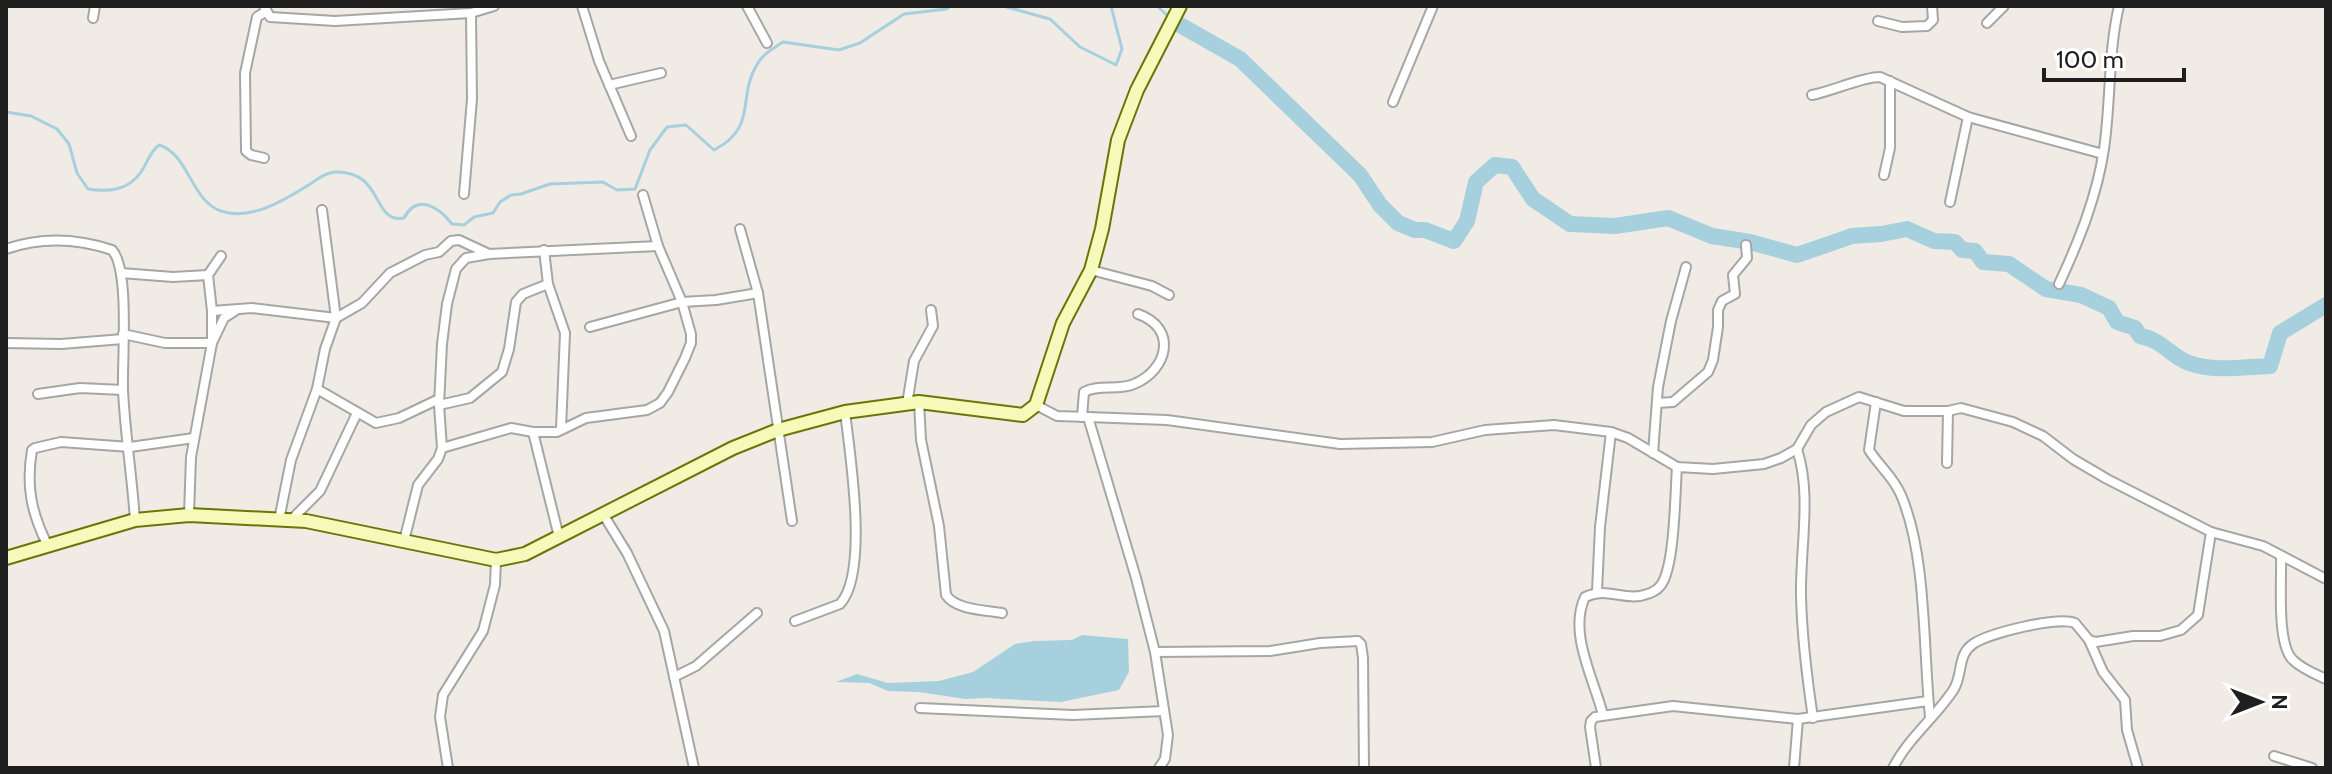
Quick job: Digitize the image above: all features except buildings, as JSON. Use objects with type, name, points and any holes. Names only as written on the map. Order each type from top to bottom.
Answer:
[{"type":"street","points":[[93,18],[95,6]]},
{"type":"street","points":[[264,158],[246,151],[244,86],[257,17],[264,9],[270,17],[335,21],[494,6]]},
{"type":"street","points":[[582,6],[593,47],[631,136]]},
{"type":"street","points":[[747,6],[767,43]]},
{"type":"street","points":[[6,558],[135,520],[189,515],[306,521],[496,560],[525,554],[733,448],[778,430],[845,412],[913,403],[1023,415],[1036,405],[1063,323],[1091,270],[1102,229],[1118,140],[1137,90],[1180,6]]},
{"type":"street","points":[[1393,102],[1433,6]]},
{"type":"street","points":[[1878,21],[1902,27],[1927,26],[1933,20],[1932,6]]},
{"type":"street","points":[[1987,23],[2004,6]]},
{"type":"street","points":[[2059,284],[2078,243],[2097,185],[2119,6]]},
{"type":"street","points":[[464,194],[472,99],[474,10]]},
{"type":"street","points":[[609,85],[661,73]]},
{"type":"street","points":[[1812,95],[1834,91],[1869,77],[1880,77],[1968,117],[2103,154]]},
{"type":"street","points":[[1884,175],[1890,148],[1890,81]]},
{"type":"street","points":[[1950,202],[1968,117]]},
{"type":"street","points":[[442,448],[511,428],[557,432],[586,418],[647,410],[660,403],[691,343],[682,302],[658,246],[643,195]]},
{"type":"street","points":[[284,520],[291,460],[317,389],[325,349],[336,318],[322,210]]},
{"type":"street","points":[[740,229],[758,293],[792,521]]},
{"type":"street","points":[[6,249],[31,241],[52,240],[103,247],[116,254],[121,273],[123,390],[135,520]]},
{"type":"street","points":[[212,311],[252,308],[336,318],[362,303],[390,273],[425,255],[439,252],[451,241],[459,240],[489,254]]},
{"type":"street","points":[[1657,403],[1669,404],[1677,400],[1711,366],[1718,310],[1722,301],[1735,294],[1733,275],[1747,258],[1746,245]]},
{"type":"street","points":[[404,541],[418,485],[438,459],[442,448],[439,402],[447,304],[456,269],[466,258],[489,254],[658,246]]},
{"type":"street","points":[[544,250],[548,284],[565,333],[561,429]]},
{"type":"street","points":[[189,515],[194,438],[212,343],[208,275],[221,256]]},
{"type":"street","points":[[1653,453],[1657,403],[1671,321],[1686,267]]},
{"type":"street","points":[[1091,270],[1152,286],[1169,295]]},
{"type":"street","points":[[121,273],[173,277],[208,275]]},
{"type":"street","points":[[317,389],[372,422],[389,421],[439,402],[470,398],[502,372],[516,302],[523,294],[548,284]]},
{"type":"street","points":[[590,327],[682,302],[758,293]]},
{"type":"street","points":[[212,343],[224,318],[239,309]]},
{"type":"street","points":[[931,310],[933,326],[914,361],[913,403],[937,514],[946,595],[950,601],[962,606],[1002,613]]},
{"type":"street","points":[[1138,314],[1154,321],[1163,333],[1159,362],[1144,379],[1132,385],[1093,388],[1084,392],[1085,417],[1136,578],[1155,652],[1168,735],[1165,759],[1159,768]]},
{"type":"street","points":[[6,343],[61,344],[123,337],[165,343],[212,343]]},
{"type":"street","points":[[38,394],[80,388],[123,390]]},
{"type":"street","points":[[1036,405],[1057,416],[1167,420],[1340,444],[1432,442],[1485,430],[1554,425],[1611,432],[1628,438],[1677,467],[1713,469],[1764,464],[1797,449],[1811,425],[1826,412],[1859,397],[1904,411],[1961,408],[2013,422],[2043,436],[2107,479],[2211,532],[2263,546],[2326,579]]},
{"type":"street","points":[[1876,402],[1869,450],[1893,478],[1911,528],[1921,603],[1930,717]]},
{"type":"street","points":[[1947,463],[1948,411]]},
{"type":"street","points":[[795,621],[840,604],[854,579],[853,486],[845,412]]},
{"type":"street","points":[[284,520],[307,507],[320,491],[357,413]]},
{"type":"street","points":[[533,432],[559,537]]},
{"type":"street","points":[[1597,591],[1600,527],[1611,432]]},
{"type":"street","points":[[47,544],[29,497],[32,450],[61,442],[130,447],[194,438]]},
{"type":"street","points":[[1797,449],[1803,502],[1802,610],[1813,718]]},
{"type":"street","points":[[1603,715],[1582,643],[1578,620],[1580,608],[1585,597],[1597,591],[1635,597],[1660,587],[1666,576],[1672,535],[1677,467]]},
{"type":"street","points":[[603,514],[627,553],[664,631],[694,768]]},
{"type":"street","points":[[2089,640],[2160,636],[2190,625],[2198,615],[2211,532]]},
{"type":"street","points":[[2281,556],[2283,634],[2287,652],[2293,661],[2326,679]]},
{"type":"street","points":[[448,768],[440,717],[443,695],[468,657],[490,612],[496,560]]},
{"type":"street","points":[[674,677],[696,666],[757,613]]},
{"type":"street","points":[[1893,768],[1953,690],[1963,656],[1973,644],[2013,630],[2060,621],[2075,623],[2089,640],[2103,672],[2125,700],[2127,730],[2140,766]]},
{"type":"street","points":[[1155,652],[1270,651],[1358,641],[1363,658],[1364,768]]},
{"type":"street","points":[[1596,768],[1591,721],[1603,715],[1673,706],[1798,719],[1928,701]]},
{"type":"street","points":[[920,708],[1073,715],[1164,711]]},
{"type":"street","points":[[1794,768],[1798,719]]},
{"type":"street","points":[[2274,756],[2312,768]]},
{"type":"water","points":[[1082,635],[1128,639],[1129,672],[1119,690],[1061,702],[965,699],[888,691],[869,683],[836,682],[857,674],[888,683],[939,681],[973,672],[1015,644],[1072,640]]},
{"type":"waterway","points":[[6,112],[31,116],[57,129],[69,144],[77,173],[88,189],[124,187],[136,178],[159,145],[177,158],[203,198],[221,211],[243,213],[266,208],[334,172],[362,179],[386,213],[394,218],[404,218],[409,210],[421,204],[435,208],[452,224],[464,225],[474,217],[493,213],[500,202],[511,195],[550,184],[603,182],[617,190],[635,189],[650,150],[667,127],[686,125],[714,150],[728,141],[742,121],[748,88],[758,63],[783,42],[839,50],[860,43],[904,14],[947,9],[950,6]]},
{"type":"waterway","points":[[1003,6],[1050,19],[1080,47],[1116,65],[1122,49],[1111,6]]},
{"type":"waterway","points":[[1157,6],[1169,17]]},
{"type":"waterway","points":[[1180,25],[1240,59],[1360,175],[1380,205],[1398,223],[1454,241],[1467,221],[1476,182],[1495,165],[1512,167],[1533,199],[1570,224],[1615,226],[1668,218],[1712,236],[1750,242],[1797,255],[1852,236],[1907,229],[1934,241],[1955,242],[1962,250],[1975,251],[1983,262],[2009,264],[2046,289],[2081,295],[2109,308],[2117,322],[2135,328],[2140,336],[2199,366],[2270,366],[2280,333],[2326,305]]}]
